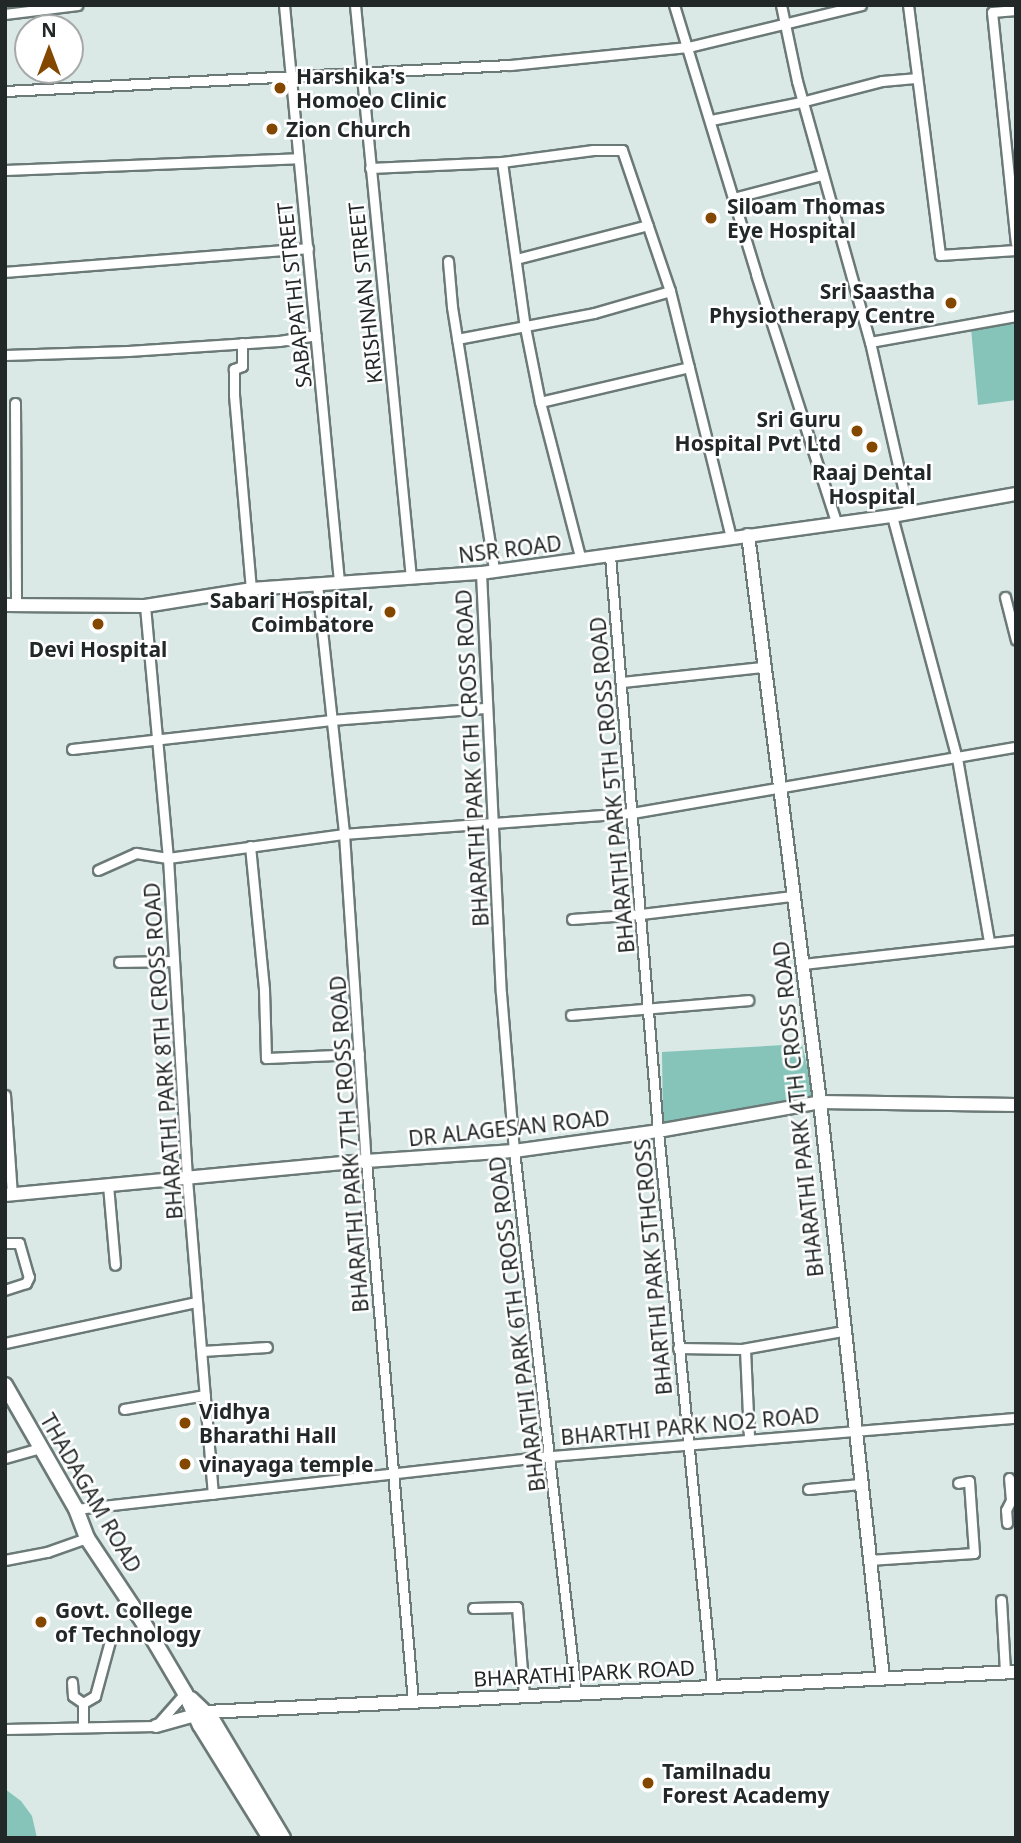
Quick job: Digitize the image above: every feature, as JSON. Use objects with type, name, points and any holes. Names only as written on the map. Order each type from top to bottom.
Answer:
[{"type":"main road","name":"THADAGAM ROAD","points":[[5,1385],[76,1509],[88,1538],[185,1693],[283,1838]]},
{"type":"main road","name":"THADAGAM ROAD","points":[[201,1715],[270,1838]]},
{"type":"street","points":[[5,14],[77,5]]},
{"type":"street","name":"SABAPATHI STREET","points":[[284,5],[339,582]]},
{"type":"street","name":"KRISHNAN STREET","points":[[355,5],[411,578]]},
{"type":"street","points":[[674,5],[836,522]]},
{"type":"street","points":[[781,5],[802,102],[870,342],[909,513]]},
{"type":"street","points":[[5,91],[290,75],[361,75],[510,65],[688,47],[861,5]]},
{"type":"street","points":[[908,5],[915,78],[940,255],[1016,250]]},
{"type":"street","points":[[1016,10],[992,12],[1016,243]]},
{"type":"street","points":[[710,120],[802,102],[882,81],[915,78]]},
{"type":"street","points":[[370,168],[502,162],[593,150],[622,150],[670,291],[731,537]]},
{"type":"street","points":[[5,170],[298,158]]},
{"type":"street","points":[[502,162],[525,327],[540,402],[581,560]]},
{"type":"street","points":[[733,198],[822,175]]},
{"type":"street","points":[[516,259],[648,225]]},
{"type":"street","points":[[5,272],[308,247]]},
{"type":"street","name":"BHARATHI PARK 6TH CROSS ROAD","points":[[448,261],[488,571],[485,708],[501,993],[514,1152],[551,1456],[576,1693]]},
{"type":"street","points":[[457,339],[594,313],[670,291]]},
{"type":"street","points":[[870,342],[1016,316]]},
{"type":"street","points":[[5,355],[58,355],[242,343],[316,335]]},
{"type":"street","points":[[242,343],[242,366],[234,369],[234,395],[251,589]]},
{"type":"street","points":[[540,402],[689,367]]},
{"type":"street","points":[[11,605],[15,403]]},
{"type":"street","name":"NSR ROAD","points":[[11,605],[145,606],[251,589],[488,571],[892,516],[1016,494]]},
{"type":"street","points":[[892,516],[957,758],[989,942]]},
{"type":"street","name":"BHARATHI PARK 4TH CROSS ROAD","points":[[748,535],[762,667],[820,1102],[883,1678]]},
{"type":"street","name":"BHARATHI PARK 5TH CROSS ROAD","points":[[610,556],[649,1010]]},
{"type":"street","name":"BHARATHI PARK 7TH CROSS ROAD","points":[[317,584],[344,834],[366,1161],[413,1701]]},
{"type":"street","points":[[1005,597],[1016,640]]},
{"type":"street","name":"BHARATHI PARK 8TH CROSS ROAD","points":[[145,606],[168,858],[187,1179],[213,1494]]},
{"type":"street","points":[[622,682],[762,667]]},
{"type":"street","points":[[72,749],[331,720],[485,708]]},
{"type":"street","points":[[97,870],[136,853],[168,858],[344,834],[632,813],[1016,747]]},
{"type":"street","points":[[250,846],[264,990],[266,1058],[359,1054]]},
{"type":"street","points":[[572,919],[641,914],[793,896]]},
{"type":"street","points":[[803,964],[1016,940]]},
{"type":"street","points":[[119,962],[174,961]]},
{"type":"street","points":[[571,1015],[748,1000]]},
{"type":"street","name":"BHARTHI PARK 5THCROSS","points":[[649,1010],[677,1348],[712,1686]]},
{"type":"street","points":[[5,1095],[9,1194]]},
{"type":"street","name":"DR ALAGESAN ROAD","points":[[9,1194],[366,1161],[514,1152],[658,1131],[820,1102],[1016,1105]]},
{"type":"street","points":[[108,1185],[115,1265]]},
{"type":"street","points":[[5,1243],[19,1243],[29,1277],[26,1283],[5,1290]]},
{"type":"street","points":[[5,1343],[197,1301]]},
{"type":"street","points":[[677,1348],[745,1349],[843,1331]]},
{"type":"street","points":[[202,1351],[267,1347]]},
{"type":"street","points":[[745,1349],[749,1438]]},
{"type":"street","points":[[124,1409],[205,1395]]},
{"type":"street","name":"BHARTHI PARK NO2 ROAD","points":[[76,1509],[551,1456],[854,1429],[1016,1418]]},
{"type":"street","points":[[5,1458],[41,1448]]},
{"type":"street","points":[[1007,1523],[1006,1510],[1013,1499],[1009,1478]]},
{"type":"street","points":[[869,1560],[974,1553],[969,1481],[958,1483]]},
{"type":"street","points":[[808,1489],[860,1484]]},
{"type":"street","points":[[5,1560],[47,1552],[88,1538]]},
{"type":"street","points":[[1001,1600],[1010,1672]]},
{"type":"street","points":[[473,1608],[517,1607],[524,1695]]},
{"type":"street","points":[[83,1703],[95,1696],[111,1637]]},
{"type":"street","name":"BHARATHI PARK ROAD","points":[[156,1727],[201,1715],[413,1701],[1010,1672]]},
{"type":"street","points":[[72,1682],[73,1696],[83,1703]]},
{"type":"street","points":[[5,1729],[156,1727],[185,1693]]},
{"type":"street","points":[[83,1703],[83,1727]]},
{"type":"green space","points":[[1015,324],[1016,400],[978,405],[971,328]]},
{"type":"green space","points":[[802,1044],[815,1099],[663,1125],[662,1052]]},
{"type":"green space","points":[[5,1789],[21,1801],[32,1816],[37,1838],[5,1838]]},
{"type":"place","name":"Harshika's Homoeo Clinic","points":[[280,88]]},
{"type":"place","name":"Zion Church","points":[[272,129]]},
{"type":"place","name":"Siloam Thomas Eye Hospital","points":[[711,218]]},
{"type":"place","name":"Sri Saastha Physiotherapy Centre","points":[[951,303]]},
{"type":"place","name":"Sri Guru Hospital Pvt Ltd","points":[[857,431]]},
{"type":"place","name":"Raaj Dental Hospital","points":[[872,447]]},
{"type":"place","name":"Sabari Hospital, Coimbatore","points":[[390,612]]},
{"type":"place","name":"Devi Hospital","points":[[98,624]]},
{"type":"place","name":"Vidhya Bharathi Hall","points":[[185,1423]]},
{"type":"place","name":"vinayaga temple","points":[[185,1464]]},
{"type":"place","name":"Govt. College of Technology","points":[[41,1622]]},
{"type":"place","name":"Tamilnadu Forest Academy","points":[[648,1783]]}]
